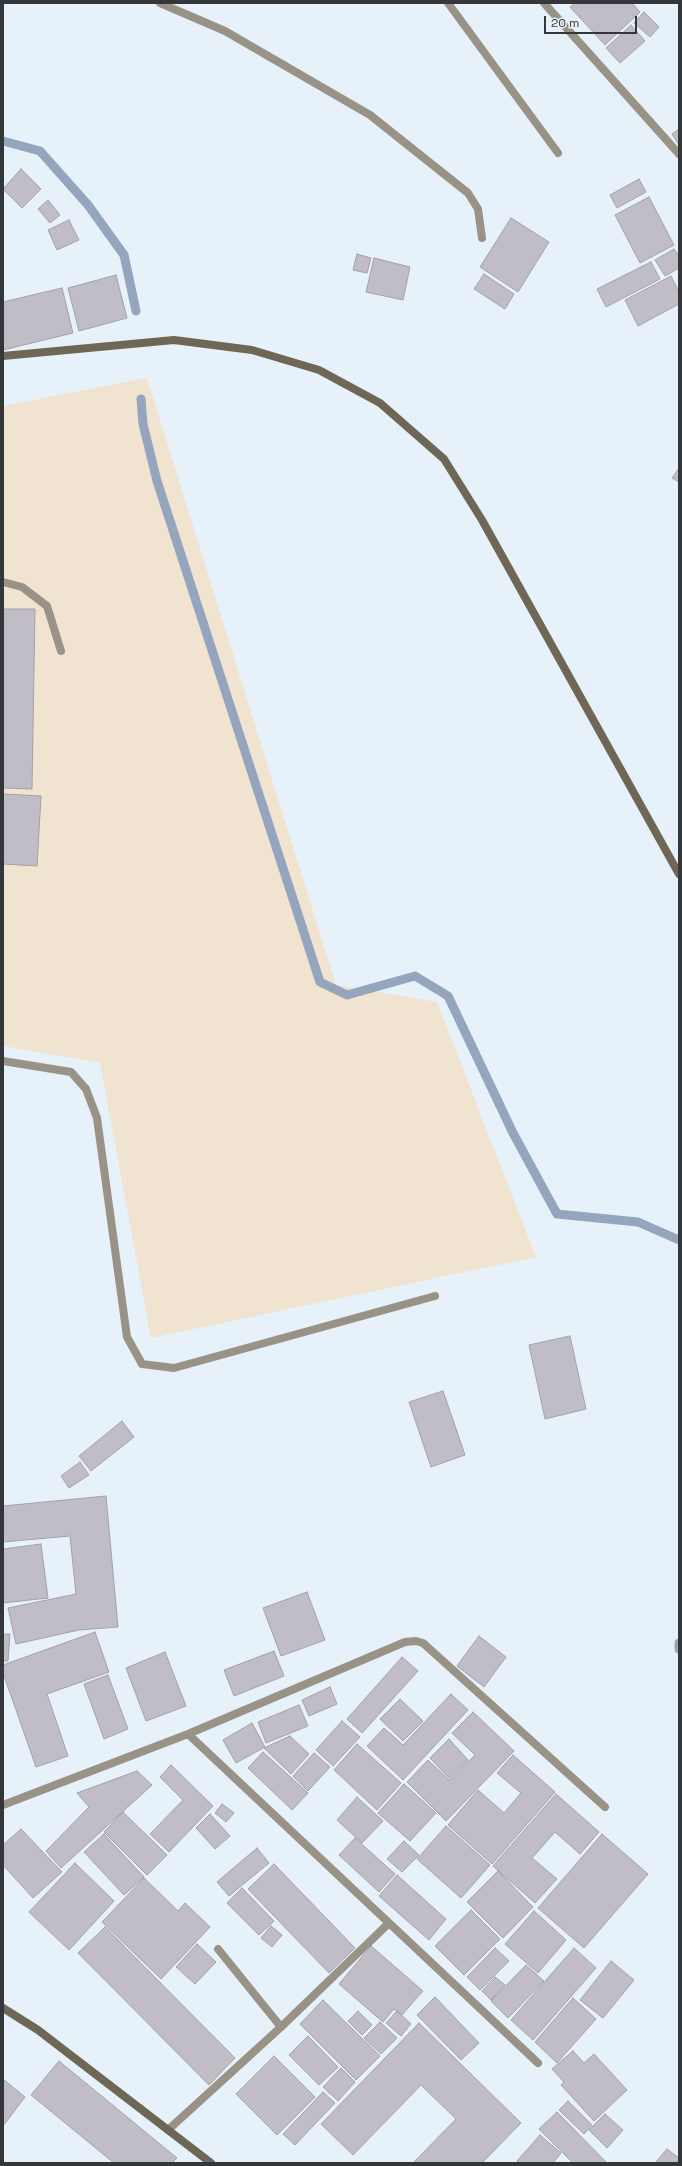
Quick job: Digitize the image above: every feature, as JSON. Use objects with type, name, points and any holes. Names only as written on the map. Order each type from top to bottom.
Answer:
[{"type":"street","points":[[160,3],[225,31],[370,115],[468,193],[478,209],[482,238]]},
{"type":"street","points":[[448,3],[558,153]]},
{"type":"street","points":[[544,3],[679,154]]},
{"type":"street","points":[[3,356],[174,340],[252,350],[312,368],[380,403],[444,459],[448,465],[482,520],[679,874]]},
{"type":"street","points":[[3,582],[22,587],[47,606],[61,651]]},
{"type":"street","points":[[3,1061],[71,1072],[86,1090],[97,1118],[127,1338],[142,1364],[174,1368],[434,1296]]},
{"type":"street","points":[[3,1805],[188,1734],[405,1642],[416,1641],[423,1643],[605,1807]]},
{"type":"street","points":[[188,1734],[538,2063]]},
{"type":"street","points":[[168,2130],[281,2027],[389,1923]]},
{"type":"street","points":[[218,1949],[281,2027]]},
{"type":"street","points":[[3,2008],[38,2030],[211,2163]]},
{"type":"shaded area","points":[[147,378],[336,985],[437,1002],[536,1257],[151,1338],[100,1063],[3,1046],[3,406]]},
{"type":"building","points":[[575,3],[632,3],[640,12],[605,45],[570,7]]},
{"type":"building","points":[[644,12],[659,27],[650,37],[634,23]]},
{"type":"building","points":[[631,25],[645,41],[620,63],[606,48]]},
{"type":"building","points":[[679,129],[679,145],[672,134]]},
{"type":"building","points":[[21,169],[41,189],[22,208],[3,189]]},
{"type":"building","points":[[639,179],[646,192],[617,208],[610,195]]},
{"type":"building","points":[[649,197],[674,245],[640,263],[615,215]]},
{"type":"building","points":[[48,200],[60,215],[50,223],[38,209]]},
{"type":"building","points":[[511,218],[549,242],[518,292],[480,267]]},
{"type":"building","points":[[69,220],[79,240],[57,250],[48,230]]},
{"type":"building","points":[[674,249],[679,256],[679,268],[665,276],[655,260]]},
{"type":"building","points":[[357,254],[371,258],[367,273],[353,270]]},
{"type":"building","points":[[374,258],[410,267],[403,300],[366,292]]},
{"type":"building","points":[[651,262],[660,279],[606,307],[597,289]]},
{"type":"building","points":[[484,274],[514,294],[505,309],[474,289]]},
{"type":"building","points":[[116,275],[127,318],[79,331],[68,288]]},
{"type":"building","points":[[671,276],[679,292],[679,304],[638,326],[625,300]]},
{"type":"building","points":[[62,288],[73,333],[3,350],[3,302]]},
{"type":"building","points":[[679,468],[679,482],[672,478]]},
{"type":"building","points":[[3,609],[35,609],[32,789],[3,788]]},
{"type":"building","points":[[3,794],[41,796],[37,866],[3,864]]},
{"type":"building","points":[[570,1336],[586,1409],[545,1419],[529,1345]]},
{"type":"building","points":[[443,1391],[465,1455],[431,1467],[409,1402]]},
{"type":"building","points":[[122,1421],[134,1437],[91,1471],[79,1456]]},
{"type":"building","points":[[80,1462],[89,1475],[69,1488],[61,1476]]},
{"type":"building","points":[[106,1496],[118,1627],[79,1630],[16,1644],[8,1608],[76,1594],[70,1536],[3,1542],[3,1506]]},
{"type":"building","points":[[41,1544],[48,1598],[3,1603],[3,1549]]},
{"type":"building","points":[[307,1592],[325,1640],[281,1656],[263,1608]]},
{"type":"building","points":[[95,1632],[109,1672],[47,1694],[68,1756],[36,1767],[3,1673],[3,1665]]},
{"type":"building","points":[[3,1634],[10,1634],[8,1661],[3,1661]]},
{"type":"building","points":[[479,1636],[506,1657],[484,1687],[457,1666]]},
{"type":"building","points":[[274,1651],[284,1676],[234,1696],[224,1670]]},
{"type":"building","points":[[165,1652],[186,1706],[146,1721],[126,1668]]},
{"type":"building","points":[[402,1657],[418,1671],[362,1733],[347,1719]]},
{"type":"building","points":[[108,1675],[128,1729],[104,1739],[84,1684]]},
{"type":"building","points":[[330,1687],[337,1704],[309,1716],[302,1700]]},
{"type":"building","points":[[451,1694],[468,1710],[403,1780],[367,1746],[384,1728],[403,1745]]},
{"type":"building","points":[[400,1699],[423,1721],[403,1741],[380,1719]]},
{"type":"building","points":[[299,1705],[308,1726],[266,1743],[258,1722]]},
{"type":"building","points":[[473,1712],[514,1751],[446,1821],[407,1782],[428,1760],[449,1780],[475,1755],[452,1733]]},
{"type":"building","points":[[342,1721],[360,1737],[333,1766],[316,1750]]},
{"type":"building","points":[[252,1723],[265,1747],[236,1763],[223,1740]]},
{"type":"building","points":[[290,1736],[309,1754],[291,1774],[264,1748]]},
{"type":"building","points":[[449,1739],[468,1760],[449,1778],[430,1758]]},
{"type":"building","points":[[357,1744],[401,1783],[377,1810],[334,1770]]},
{"type":"building","points":[[263,1752],[308,1793],[292,1810],[248,1768]]},
{"type":"building","points":[[314,1753],[330,1767],[308,1791],[293,1776]]},
{"type":"building","points":[[513,1755],[555,1792],[492,1864],[448,1825],[478,1790],[504,1813],[521,1793],[497,1773]]},
{"type":"building","points":[[171,1765],[213,1806],[169,1852],[150,1834],[183,1800],[160,1777]]},
{"type":"building","points":[[137,1771],[152,1785],[61,1868],[46,1851],[89,1807],[77,1793]]},
{"type":"building","points":[[404,1784],[436,1813],[410,1841],[378,1813]]},
{"type":"building","points":[[556,1794],[599,1832],[580,1854],[555,1832],[532,1858],[557,1879],[535,1903],[493,1866]]},
{"type":"building","points":[[357,1797],[383,1821],[362,1843],[337,1820]]},
{"type":"building","points":[[222,1804],[234,1813],[226,1822],[215,1813]]},
{"type":"building","points":[[123,1812],[167,1855],[147,1875],[104,1832]]},
{"type":"building","points":[[210,1814],[230,1836],[215,1849],[196,1828]]},
{"type":"building","points":[[446,1826],[490,1865],[461,1898],[417,1859]]},
{"type":"building","points":[[21,1829],[62,1872],[33,1898],[3,1865],[3,1845]]},
{"type":"building","points":[[104,1834],[144,1877],[124,1895],[84,1852]]},
{"type":"building","points":[[602,1834],[648,1874],[584,1948],[538,1908]]},
{"type":"building","points":[[355,1838],[395,1874],[379,1892],[339,1855]]},
{"type":"building","points":[[404,1841],[419,1855],[402,1872],[387,1859]]},
{"type":"building","points":[[257,1848],[269,1863],[229,1896],[217,1882]]},
{"type":"building","points":[[75,1863],[114,1901],[69,1950],[29,1912]]},
{"type":"building","points":[[274,1864],[355,1948],[329,1973],[248,1889]]},
{"type":"building","points":[[498,1871],[533,1907],[503,1938],[467,1902]]},
{"type":"building","points":[[397,1875],[446,1919],[429,1940],[379,1896]]},
{"type":"building","points":[[144,1878],[178,1911],[185,1903],[210,1927],[161,1979],[102,1922]]},
{"type":"building","points":[[242,1888],[274,1921],[259,1935],[227,1903]]},
{"type":"building","points":[[471,1910],[500,1939],[464,1975],[435,1946]]},
{"type":"building","points":[[534,1911],[566,1940],[538,1973],[505,1944]]},
{"type":"building","points":[[271,1926],[282,1935],[272,1947],[261,1938]]},
{"type":"building","points":[[105,1927],[235,2058],[209,2085],[78,1953]]},
{"type":"building","points":[[197,1944],[216,1962],[195,1984],[176,1967]]},
{"type":"building","points":[[371,1946],[423,1991],[402,2015],[394,2009],[383,2022],[339,1984]]},
{"type":"building","points":[[495,1948],[509,1961],[480,1990],[467,1977]]},
{"type":"building","points":[[574,1948],[596,1968],[533,2040],[511,2020]]},
{"type":"building","points":[[611,1961],[634,1980],[603,2018],[580,2000]]},
{"type":"building","points":[[526,1965],[544,1981],[508,2018],[491,2001]]},
{"type":"building","points":[[495,1977],[505,1985],[491,2000],[482,1991]]},
{"type":"building","points":[[435,1997],[479,2043],[461,2060],[417,2015]]},
{"type":"building","points":[[573,1998],[596,2019],[557,2063],[535,2042]]},
{"type":"building","points":[[323,2000],[380,2056],[356,2080],[300,2024]]},
{"type":"building","points":[[358,2011],[372,2025],[362,2035],[348,2021]]},
{"type":"building","points":[[397,2011],[411,2024],[401,2036],[386,2023]]},
{"type":"building","points":[[380,2022],[397,2038],[381,2054],[364,2038]]},
{"type":"building","points":[[419,2023],[521,2123],[482,2163],[413,2163],[456,2119],[421,2085],[353,2155],[321,2124]]},
{"type":"building","points":[[308,2036],[338,2067],[319,2085],[289,2055]]},
{"type":"building","points":[[573,2051],[584,2063],[594,2054],[627,2090],[594,2121],[561,2085],[564,2082],[552,2069]]},
{"type":"building","points":[[274,2056],[315,2097],[277,2135],[236,2094]]},
{"type":"building","points":[[59,2061],[177,2158],[172,2163],[114,2163],[31,2095]]},
{"type":"building","points":[[341,2068],[355,2082],[338,2101],[323,2087]]},
{"type":"building","points":[[3,2079],[25,2097],[3,2126]]},
{"type":"building","points":[[323,2092],[335,2103],[295,2145],[283,2134]]},
{"type":"building","points":[[568,2101],[592,2125],[584,2134],[559,2110]]},
{"type":"building","points":[[557,2112],[607,2163],[573,2163],[539,2129]]},
{"type":"building","points":[[605,2114],[623,2130],[607,2148],[589,2130]]},
{"type":"building","points":[[540,2135],[561,2153],[553,2163],[520,2163],[517,2161]]},
{"type":"building","points":[[667,2149],[679,2158],[679,2163],[655,2163]]},
{"type":"waterway","points":[[3,141],[40,151],[88,205],[124,255],[136,311]]},
{"type":"waterway","points":[[141,399],[143,424],[157,481],[320,982],[347,995],[415,976],[448,996],[513,1133],[557,1214],[638,1222],[679,1240]]},
{"type":"waterway","points":[[679,1643],[679,1649]]}]
